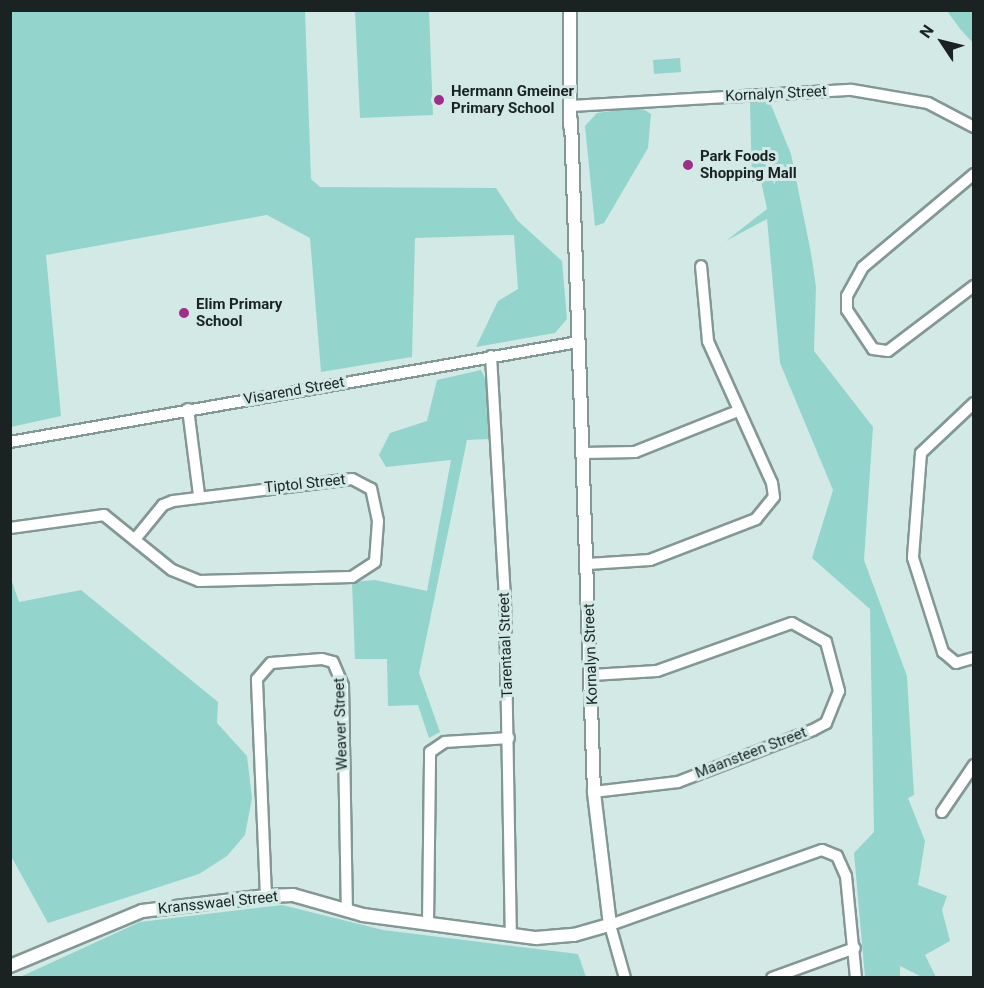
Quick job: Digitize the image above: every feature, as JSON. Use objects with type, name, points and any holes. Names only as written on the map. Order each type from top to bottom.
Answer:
[{"type":"street","name":"Kornalyn Street","points":[[570,10],[571,120],[592,675],[594,792],[610,925],[625,978]]},
{"type":"street","name":"Kornalyn Street","points":[[571,106],[862,91],[928,103],[974,127]]},
{"type":"street","points":[[974,174],[863,267],[847,296],[847,310],[873,349],[888,351],[974,286]]},
{"type":"street","points":[[588,564],[650,560],[767,512],[772,483],[738,411],[702,320],[701,266]]},
{"type":"street","name":"Visarend Street","points":[[10,442],[578,342]]},
{"type":"street","name":"Tarentaal Street","points":[[490,356],[509,738],[511,934]]},
{"type":"street","points":[[972,406],[921,453],[913,558],[943,652],[956,663],[974,658]]},
{"type":"street","points":[[188,409],[199,495]]},
{"type":"street","points":[[584,453],[635,452],[738,411]]},
{"type":"street","name":"Tiptol Street","points":[[10,528],[94,514],[112,519],[185,579],[199,581],[352,577],[366,572],[378,552],[376,503],[360,480],[199,495],[163,505],[136,538]]},
{"type":"street","name":"Maansteen Street","points":[[592,675],[657,671],[792,623],[826,642],[839,692],[826,723],[813,730],[678,782],[594,792]]},
{"type":"street","name":"Weaver Street","points":[[266,896],[257,679],[271,663],[322,659],[333,662],[343,686],[347,911]]},
{"type":"street","points":[[428,924],[430,752],[445,742],[509,738]]},
{"type":"street","points":[[942,812],[974,765]]},
{"type":"street","points":[[610,925],[822,850],[843,865],[855,948],[856,978]]},
{"type":"street","name":"Kransswael Street","points":[[10,966],[142,911],[266,896],[292,895],[347,911],[511,934],[574,936],[610,925]]},
{"type":"street","points":[[772,978],[855,948]]},
{"type":"shaded area","points":[[10,11],[305,11],[311,179],[320,187],[496,188],[517,220],[562,261],[567,319],[555,333],[476,347],[498,301],[518,289],[514,235],[415,238],[412,357],[321,372],[310,238],[267,215],[46,255],[61,416],[11,427]]},
{"type":"shaded area","points":[[355,11],[429,11],[433,115],[360,118]]},
{"type":"shaded area","points":[[947,11],[973,11],[973,43],[961,30]]},
{"type":"shaded area","points":[[680,58],[681,72],[654,74],[653,60]]},
{"type":"shaded area","points":[[769,100],[791,154],[811,253],[816,287],[814,351],[873,427],[864,560],[907,676],[914,795],[908,798],[925,841],[918,885],[947,896],[942,910],[950,941],[925,955],[936,977],[922,977],[900,966],[900,977],[865,977],[854,853],[874,832],[870,609],[812,558],[833,490],[780,363],[767,219],[726,241],[767,209],[761,181],[752,182],[750,103]]},
{"type":"shaded area","points":[[640,107],[651,114],[648,148],[604,223],[595,226],[585,126],[597,113]]},
{"type":"shaded area","points":[[481,370],[488,384],[490,439],[467,440],[419,673],[440,732],[429,738],[418,705],[388,706],[387,659],[355,659],[352,582],[375,580],[427,591],[451,460],[386,467],[379,455],[390,433],[427,421],[437,380]]},
{"type":"shaded area","points":[[11,579],[19,602],[81,590],[218,702],[217,723],[247,756],[252,798],[245,835],[227,856],[199,874],[48,923],[11,856]]},
{"type":"shaded area","points":[[282,905],[383,930],[578,954],[586,977],[20,977],[140,922]]},
{"type":"place","name":"Hermann Gmeiner Primary School","points":[[439,100]]},
{"type":"place","name":"Park Foods Shopping Mall","points":[[688,165]]},
{"type":"place","name":"Elim Primary School","points":[[184,313]]}]
